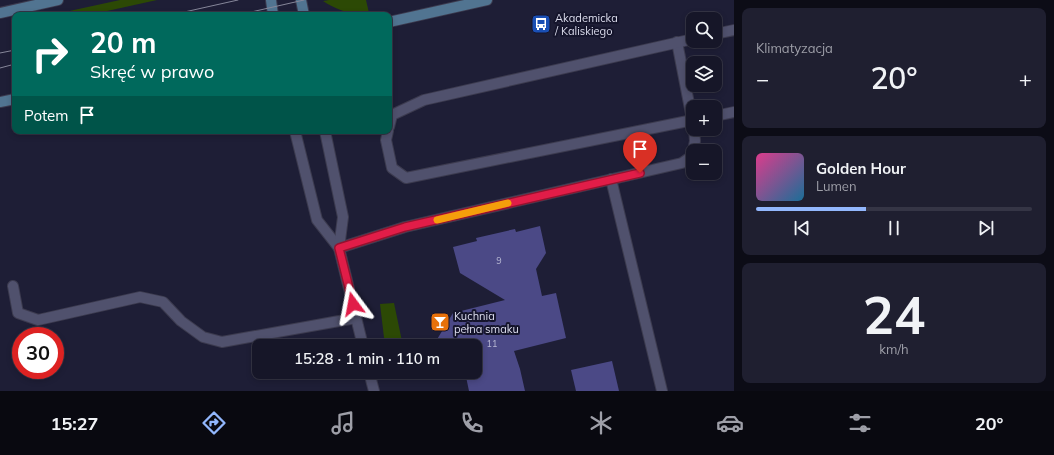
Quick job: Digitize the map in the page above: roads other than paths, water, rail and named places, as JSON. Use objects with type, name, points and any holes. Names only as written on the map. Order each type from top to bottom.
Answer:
[{"type":"street","points":[[0,13],[58,0]]},
{"type":"street","points":[[270,0],[272,12]]},
{"type":"street","points":[[301,0],[303,12]]},
{"type":"street","points":[[392,21],[487,0]]},
{"type":"street","points":[[722,33],[734,30]]},
{"type":"street","points":[[392,115],[424,100],[686,40]]},
{"type":"street","points":[[677,42],[689,100]]},
{"type":"street","points":[[0,102],[12,100]]},
{"type":"street","points":[[722,115],[734,112]]},
{"type":"street","points":[[387,134],[386,140],[392,168],[406,178],[686,121]]},
{"type":"street","points":[[296,134],[317,220],[339,248]]},
{"type":"street","points":[[326,134],[343,217],[339,248],[361,339]]},
{"type":"street","points":[[339,248],[405,227],[682,163],[686,160]]},
{"type":"street","points":[[611,179],[662,391]]},
{"type":"street","points":[[13,286],[18,313],[38,320],[140,297],[163,302],[180,321],[203,336],[222,342],[356,318]]},
{"type":"street","points":[[371,379],[374,391]]},
{"type":"tram line","points":[[184,12],[238,0]]},
{"type":"tram line","points":[[251,12],[304,0]]},
{"type":"tram line","points":[[0,53],[12,51]]},
{"type":"tram line","points":[[0,68],[12,65]]},
{"type":"place","name":"Akademicka / Kaliskiego","points":[[541,24]]},
{"type":"place","name":"Kuchnia pełna smaku","points":[[440,322]]}]
